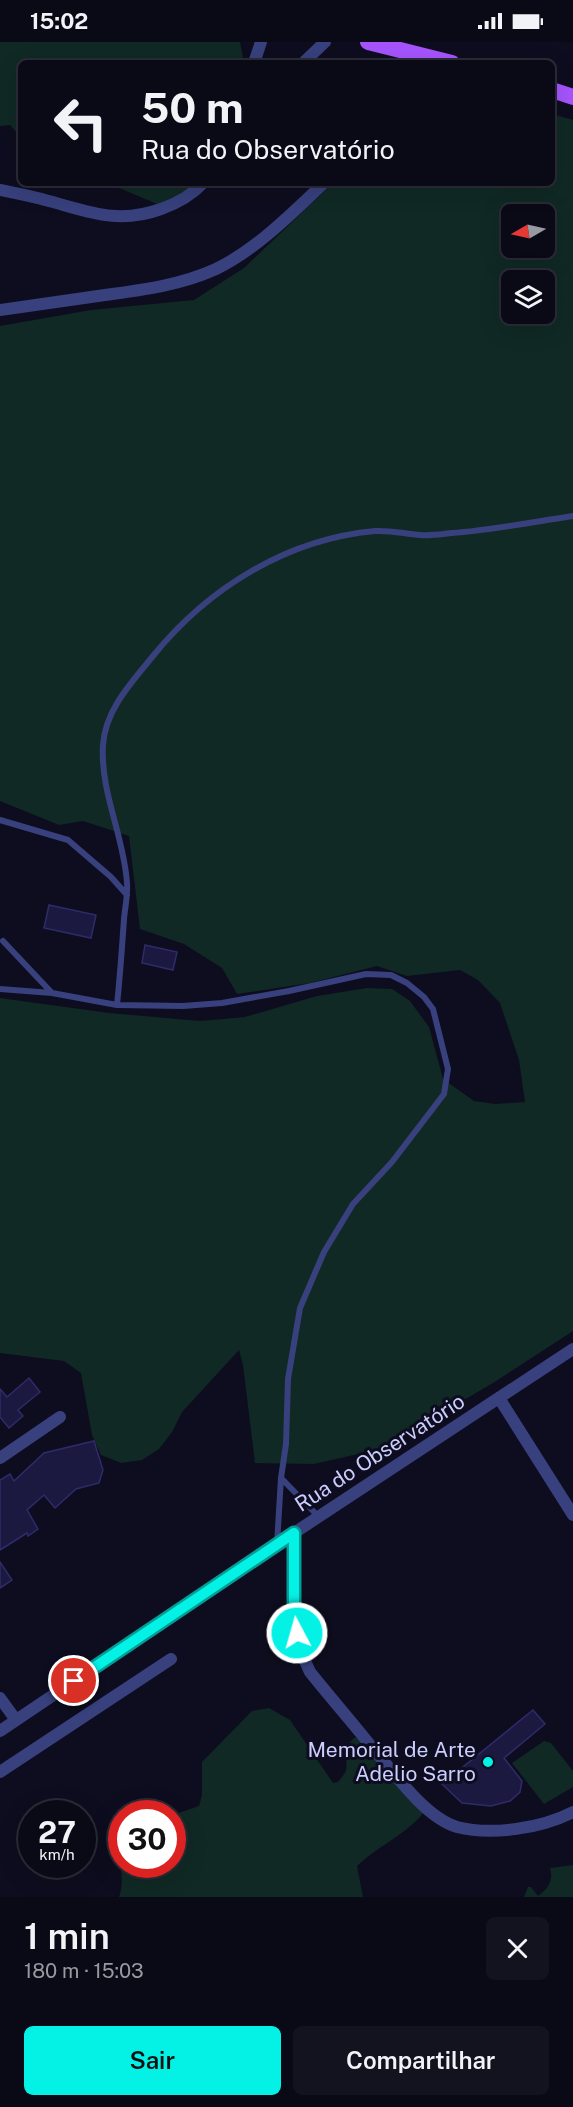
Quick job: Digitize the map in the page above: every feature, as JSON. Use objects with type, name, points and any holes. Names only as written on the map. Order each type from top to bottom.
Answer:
[{"type":"main road","points":[[368,42],[437,60]]},
{"type":"main road","points":[[555,91],[573,97]]},
{"type":"street","points":[[255,60],[261,42]]},
{"type":"street","points":[[306,60],[325,42]]},
{"type":"street","points":[[0,190],[87,212],[130,218],[173,205],[193,194],[200,186]]},
{"type":"street","points":[[0,310],[161,287],[192,279],[218,268],[251,247],[321,186]]},
{"type":"street","name":"Rua do Observatório","points":[[0,1731],[277,1544],[573,1349]]},
{"type":"street","points":[[499,1398],[573,1515]]},
{"type":"street","points":[[0,1458],[60,1417]]},
{"type":"street","points":[[294,1533],[294,1615],[300,1650],[316,1680],[412,1794],[434,1814],[456,1827],[489,1830],[527,1828],[573,1812]]},
{"type":"street","points":[[0,1772],[171,1659]]},
{"type":"street","points":[[0,1698],[16,1720]]},
{"type":"lane","points":[[117,1005],[128,884],[105,782],[103,744],[111,713],[126,689],[193,612],[228,585],[303,545],[375,531],[397,530],[420,535],[452,533],[573,516]]},
{"type":"lane","points":[[0,820],[68,840],[111,877],[127,895]]},
{"type":"lane","points":[[3,941],[52,993]]},
{"type":"lane","points":[[0,989],[52,993],[117,1005],[183,1006],[289,992],[366,974],[391,975],[408,983],[424,997],[433,1009],[448,1069],[444,1094],[392,1162],[353,1204],[324,1252],[300,1308],[288,1378],[286,1444],[280,1479],[277,1544]]},
{"type":"lane","points":[[280,1479],[319,1517]]},
{"type":"green space","points":[[0,42],[240,42],[243,60],[18,60],[18,134],[10,125],[0,126]]},
{"type":"green space","points":[[555,115],[573,120],[573,1331],[493,1383],[380,1449],[314,1464],[255,1463],[243,1365],[239,1350],[182,1412],[172,1432],[159,1449],[142,1460],[121,1463],[101,1455],[92,1435],[81,1373],[64,1361],[0,1353],[0,998],[109,1013],[200,1021],[245,1017],[317,996],[367,988],[392,989],[410,1001],[429,1027],[443,1079],[474,1101],[495,1104],[525,1102],[519,1060],[500,1003],[478,980],[460,970],[407,976],[377,966],[310,983],[237,994],[222,968],[184,944],[140,929],[129,836],[83,821],[59,825],[0,801],[0,326],[91,310],[194,300],[244,268],[330,186],[555,186]]},
{"type":"green space","points":[[114,186],[196,186],[162,206]]},
{"type":"green space","points":[[269,1708],[290,1720],[333,1783],[338,1782],[345,1772],[348,1746],[354,1738],[362,1738],[425,1811],[409,1827],[357,1866],[363,1897],[119,1897],[122,1878],[186,1878],[186,1810],[199,1806],[202,1795],[202,1762],[252,1711]]},
{"type":"green space","points":[[544,1741],[551,1743],[573,1771],[573,1787],[544,1804],[512,1763]]},
{"type":"green space","points":[[573,1865],[573,1897],[524,1897],[528,1887],[531,1887],[538,1896],[545,1890],[551,1880],[550,1868]]},
{"type":"building","points":[[49,905],[96,915],[91,938],[44,928]]},
{"type":"building","points":[[145,945],[177,952],[173,970],[142,963]]},
{"type":"building","points":[[29,1378],[40,1392],[18,1410],[23,1416],[9,1428],[0,1417],[0,1389],[7,1397]]},
{"type":"building","points":[[94,1441],[103,1470],[99,1483],[76,1489],[55,1508],[44,1495],[27,1510],[38,1529],[28,1536],[27,1533],[0,1550],[0,1480],[10,1474],[14,1481],[44,1453]]},
{"type":"building","points":[[0,1562],[12,1580],[0,1588]]},
{"type":"building","name":"Memorial de Arte Adelio Sarro","points":[[533,1710],[545,1724],[504,1758],[522,1781],[520,1792],[510,1801],[491,1806],[462,1803],[442,1784]]},
{"type":"place","name":"Memorial de Arte Adelio Sarro","points":[[488,1762]]},
{"type":"route","points":[[74,1681],[294,1533],[294,1615],[297,1633]]}]
